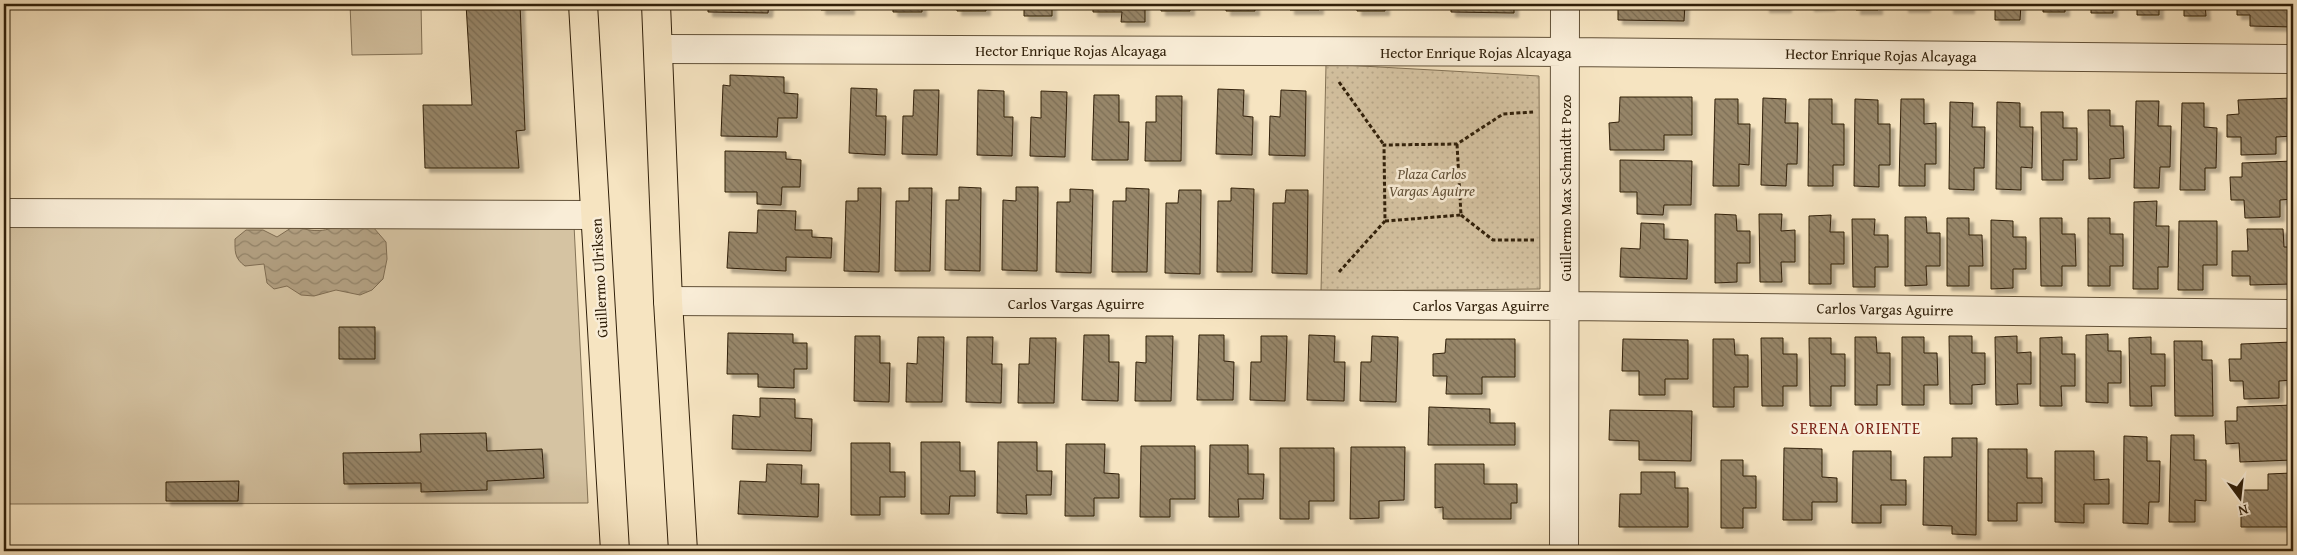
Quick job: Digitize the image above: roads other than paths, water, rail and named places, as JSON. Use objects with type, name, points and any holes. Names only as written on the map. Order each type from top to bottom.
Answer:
[{"type":"main road","name":"Guillermo Ulriksen","points":[[583,4],[614,551]]},
{"type":"main road","points":[[656,4],[668,301],[683,551]]},
{"type":"street","name":"Guillermo Max Schmidtt Pozo","points":[[1564,551],[1566,306],[1565,4]]},
{"type":"street","name":"Hector Enrique Rojas Alcayaga","points":[[659,49],[1565,52],[2293,59]]},
{"type":"street","points":[[4,213],[595,215]]},
{"type":"street","name":"Carlos Vargas Aguirre","points":[[668,301],[1566,306],[2293,314]]},
{"type":"water","points":[[345,223],[373,227],[386,242],[387,259],[383,279],[372,290],[360,295],[336,290],[314,296],[301,295],[287,286],[274,289],[267,283],[264,264],[245,266],[236,254],[235,239],[246,230],[263,230],[277,237],[294,226],[308,230],[320,230]]},
{"type":"district","name":"SERENA ORIENTE","points":[[1856,428]]},
{"type":"park label","name":"Plaza Carlos Vargas Aguirre","points":[[1432,182]]}]
